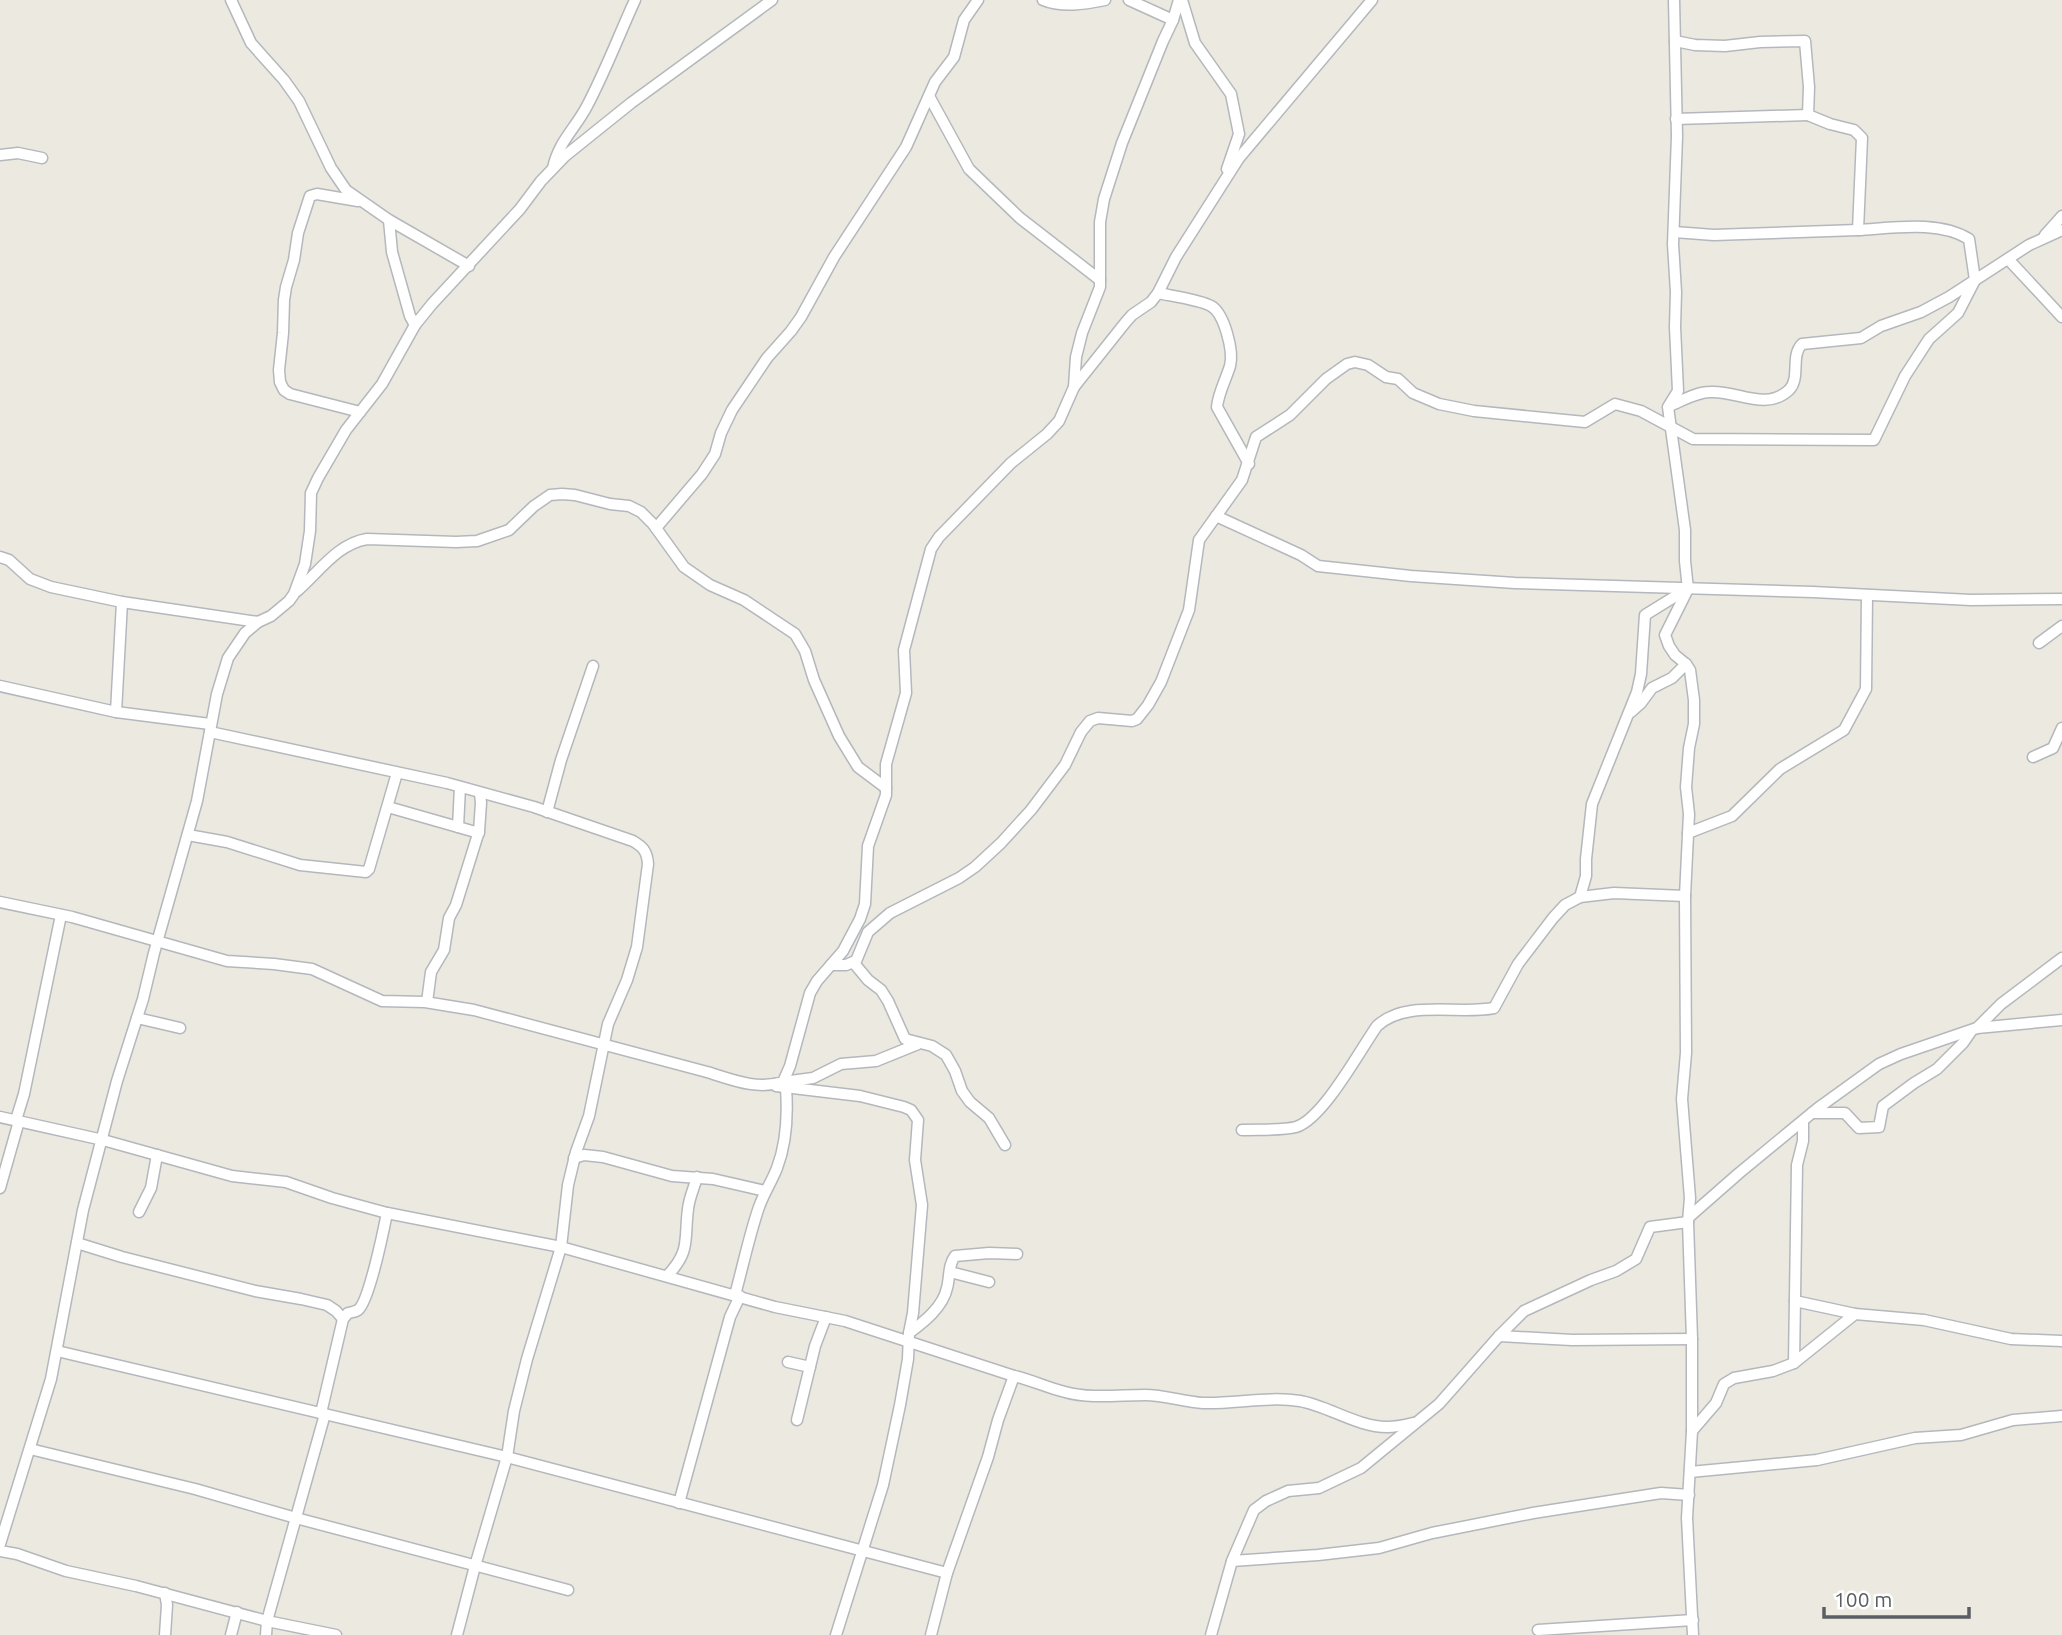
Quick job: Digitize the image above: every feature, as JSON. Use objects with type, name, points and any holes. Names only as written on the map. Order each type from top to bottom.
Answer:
[{"type":"street","points":[[231,0],[251,43],[299,101],[346,190],[388,220],[469,266]]},
{"type":"street","points":[[554,168],[556,153],[586,108],[635,0]]},
{"type":"street","points":[[294,594],[305,564],[310,531],[311,493],[346,430],[382,384],[415,325],[554,168],[592,133],[772,0]]},
{"type":"street","points":[[656,528],[702,474],[715,454],[732,410],[766,358],[801,317],[834,257],[910,141],[929,96],[954,57],[964,20],[978,0]]},
{"type":"street","points":[[1043,0],[1074,4],[1105,0]]},
{"type":"street","points":[[1129,0],[1173,20]]},
{"type":"street","points":[[1074,387],[1076,357],[1082,333],[1098,294],[1101,279],[1100,222],[1104,199],[1122,143],[1181,0]]},
{"type":"street","points":[[1181,0],[1195,43],[1231,94],[1239,134],[1222,183]]},
{"type":"street","points":[[678,1503],[737,1296],[752,1229],[785,1142],[787,1128],[784,1085],[810,993],[843,951],[865,904],[866,857],[883,804],[886,764],[906,693],[904,650],[931,549],[939,537],[1011,463],[1059,421],[1074,387],[1132,315],[1151,302],[1158,293],[1177,257],[1239,158],[1372,0]]},
{"type":"street","points":[[1674,0],[1674,232],[1678,391],[1668,407],[1685,530],[1688,589],[1665,635],[1675,655],[1690,670],[1693,701],[1686,787],[1689,814],[1685,896],[1686,1053],[1682,1099],[1690,1198],[1692,1431],[1687,1518],[1693,1635]]},
{"type":"street","points":[[1675,41],[1725,46],[1805,41],[1809,87],[1808,115]]},
{"type":"street","points":[[929,96],[970,169],[1020,218],[1101,279]]},
{"type":"street","points":[[1676,119],[1808,115],[1854,130],[1862,138],[1858,230]]},
{"type":"street","points":[[0,155],[18,153],[43,158]]},
{"type":"street","points":[[360,412],[290,394],[280,382],[279,370],[286,287],[298,233],[310,196],[317,194],[362,202]]},
{"type":"street","points":[[2043,238],[2062,216]]},
{"type":"street","points":[[388,220],[391,251],[415,325]]},
{"type":"street","points":[[831,965],[853,962],[860,954],[868,932],[883,919],[901,906],[959,878],[1001,843],[1031,810],[1065,765],[1081,732],[1090,721],[1098,718],[1132,721],[1137,719],[1161,682],[1189,610],[1199,540],[1237,488],[1249,464],[1256,437],[1290,415],[1326,379],[1347,364],[1355,362],[1368,365],[1386,377],[1398,379],[1413,393],[1439,404],[1500,414],[1585,422],[1615,404],[1641,411],[1693,439],[1874,440],[1905,376],[1929,339],[1958,313],[1975,280],[1969,239],[1956,231],[1920,228],[1714,234],[1674,232]]},
{"type":"street","points":[[1668,407],[1710,391],[1759,401],[1781,396],[1794,383],[1796,353],[1802,344],[1866,336],[1881,326],[1934,306],[2043,238],[2062,230]]},
{"type":"street","points":[[2008,259],[2062,317]]},
{"type":"street","points":[[1158,293],[1207,304],[1216,309],[1232,348],[1231,363],[1217,407],[1249,464]]},
{"type":"street","points":[[0,1544],[45,1402],[83,1210],[197,801],[217,694],[228,657],[245,633],[289,601],[343,547],[354,541],[367,539],[477,541],[509,530],[550,495],[575,495],[629,506],[641,512],[656,528],[684,568],[710,585],[744,600],[795,634],[805,651],[814,680],[839,736],[858,767],[886,788]]},
{"type":"street","points":[[1216,516],[1301,555],[1318,566],[1411,576],[1515,583],[1971,600],[2062,599]]},
{"type":"street","points":[[0,557],[9,560],[30,579],[40,584],[122,602],[258,622]]},
{"type":"street","points":[[1580,897],[1586,876],[1592,804],[1628,715],[1641,674],[1645,615],[1688,589]]},
{"type":"street","points":[[1688,834],[1732,816],[1780,769],[1844,730],[1866,689],[1867,595]]},
{"type":"street","points":[[116,712],[122,602]]},
{"type":"street","points":[[2039,643],[2062,626]]},
{"type":"street","points":[[1628,715],[1652,688],[1672,678],[1686,664]]},
{"type":"street","points":[[547,812],[561,760],[593,666]]},
{"type":"street","points":[[0,686],[116,712],[210,728],[460,787],[633,841],[648,854],[637,947],[608,1024],[589,1116],[574,1158],[568,1185],[561,1247],[524,1372],[514,1411],[507,1457],[457,1635]]},
{"type":"street","points":[[2033,757],[2053,748],[2062,728]]},
{"type":"street","points":[[188,835],[227,842],[300,865],[366,872],[397,773]]},
{"type":"street","points":[[458,827],[460,787]]},
{"type":"street","points":[[428,1002],[430,972],[444,950],[449,918],[456,905],[479,833],[480,793]]},
{"type":"street","points":[[388,807],[479,833]]},
{"type":"street","points":[[1242,1130],[1287,1128],[1307,1122],[1321,1109],[1377,1026],[1393,1015],[1413,1011],[1494,1008],[1532,944],[1565,905],[1580,897],[1614,893],[1685,896]]},
{"type":"street","points":[[0,902],[158,940],[227,961],[312,970],[382,1001],[428,1002],[474,1010],[754,1086],[784,1085],[813,1078],[841,1064],[876,1061],[919,1044]]},
{"type":"street","points":[[0,1188],[24,1094],[61,915]]},
{"type":"street","points":[[1812,1113],[1845,1113],[1859,1128],[1879,1128],[1884,1107],[1937,1069],[2001,1004],[2062,958]]},
{"type":"street","points":[[853,962],[868,980],[881,990],[902,1037],[910,1042],[932,1046],[946,1055],[962,1091],[970,1102],[989,1118],[1004,1145]]},
{"type":"street","points":[[137,1018],[180,1028]]},
{"type":"street","points":[[1211,1635],[1232,1560],[1254,1510],[1288,1491],[1319,1488],[1361,1468],[1439,1404],[1524,1311],[1616,1271],[1636,1259],[1650,1227],[1689,1219],[1802,1121],[1879,1064],[1974,1029],[2062,1020]]},
{"type":"street","points":[[784,1085],[860,1096],[904,1107],[915,1114],[918,1126],[915,1160],[922,1217],[913,1313],[900,1405],[883,1485],[836,1635]]},
{"type":"street","points":[[0,1117],[103,1140],[232,1176],[285,1182],[387,1213],[561,1247],[775,1307],[845,1321],[909,1338],[1066,1393],[1125,1397],[1154,1395],[1223,1404],[1271,1400],[1299,1401],[1365,1423],[1386,1427],[1413,1423]]},
{"type":"street","points":[[1794,1363],[1797,1165],[1802,1141],[1802,1121]]},
{"type":"street","points":[[574,1158],[584,1155],[603,1157],[672,1176],[697,1177],[765,1191]]},
{"type":"street","points":[[139,1212],[151,1188],[157,1156]]},
{"type":"street","points":[[667,1276],[682,1259],[688,1208],[697,1177]]},
{"type":"street","points":[[266,1635],[267,1621],[323,1414],[343,1319],[348,1312],[355,1312],[361,1307],[366,1296],[386,1227],[387,1213]]},
{"type":"street","points":[[77,1243],[255,1291],[301,1298],[327,1306],[343,1319]]},
{"type":"street","points":[[909,1338],[943,1300],[952,1258],[958,1255],[1017,1254]]},
{"type":"street","points":[[950,1272],[989,1282]]},
{"type":"street","points":[[1796,1301],[1856,1314],[1924,1320],[2011,1339],[2062,1340]]},
{"type":"street","points":[[1692,1431],[1716,1403],[1724,1384],[1734,1378],[1773,1371],[1794,1363],[1856,1314]]},
{"type":"street","points":[[797,1420],[826,1317]]},
{"type":"street","points":[[1499,1336],[1572,1340],[1692,1339]]},
{"type":"street","points":[[57,1351],[507,1457],[947,1573]]},
{"type":"street","points":[[788,1362],[810,1367]]},
{"type":"street","points":[[931,1635],[947,1573],[1014,1376]]},
{"type":"street","points":[[1690,1472],[1816,1460],[1915,1438],[1961,1435],[2014,1420],[2062,1416]]},
{"type":"street","points":[[30,1449],[195,1489],[568,1590]]},
{"type":"street","points":[[1232,1560],[1379,1548],[1432,1533],[1533,1513],[1661,1493],[1689,1494]]},
{"type":"street","points":[[0,1550],[66,1571],[165,1593],[267,1621],[336,1635]]},
{"type":"street","points":[[165,1593],[165,1635]]},
{"type":"street","points":[[231,1635],[237,1612]]},
{"type":"street","points":[[1538,1630],[1693,1620]]}]
